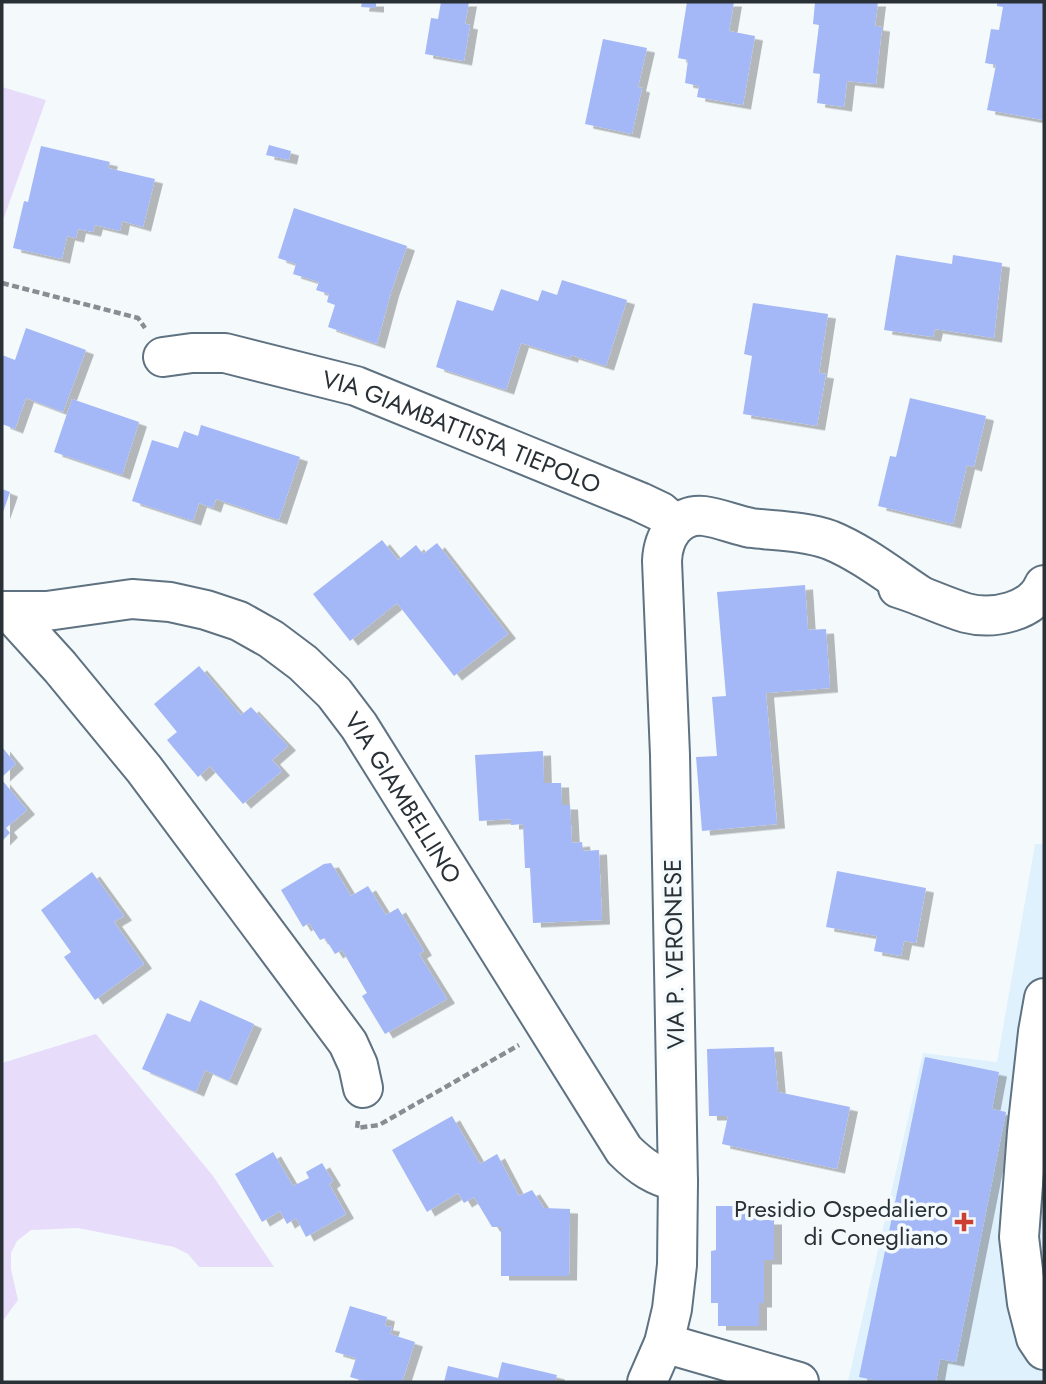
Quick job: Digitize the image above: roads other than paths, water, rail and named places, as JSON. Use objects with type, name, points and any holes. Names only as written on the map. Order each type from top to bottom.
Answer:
[{"type":"street","name":"VIA GIAMBATTISTA TIEPOLO","points":[[163,357],[192,353],[225,353],[356,386],[640,502],[661,512],[676,525]]},
{"type":"street","points":[[676,525],[690,517],[703,516],[748,527],[784,549],[814,561],[968,614],[994,615],[1021,609],[1041,592],[1044,585]]},
{"type":"street","name":"VIA P. VERONESE","points":[[647,1382],[664,1343],[672,1309],[677,1265],[678,1182],[670,755],[662,561],[666,537],[676,525]]},
{"type":"street","name":"VIA GIAMBELLINO","points":[[6,612],[47,611],[132,599],[170,602],[239,621],[271,639],[303,663],[334,693],[359,726],[624,1150],[646,1169],[660,1177],[678,1182]]},
{"type":"street","name":"VIA GIAMBELLINO","points":[[6,612],[60,667],[144,769],[348,1043],[358,1065],[363,1088]]},
{"type":"street","points":[[1044,998],[1030,1107],[1019,1237],[1027,1303],[1036,1338],[1044,1350]]},
{"type":"street","points":[[664,1343],[799,1382]]},
{"type":"place","name":"Presidio Ospedaliero di Conegliano","points":[[964,1222]]}]
